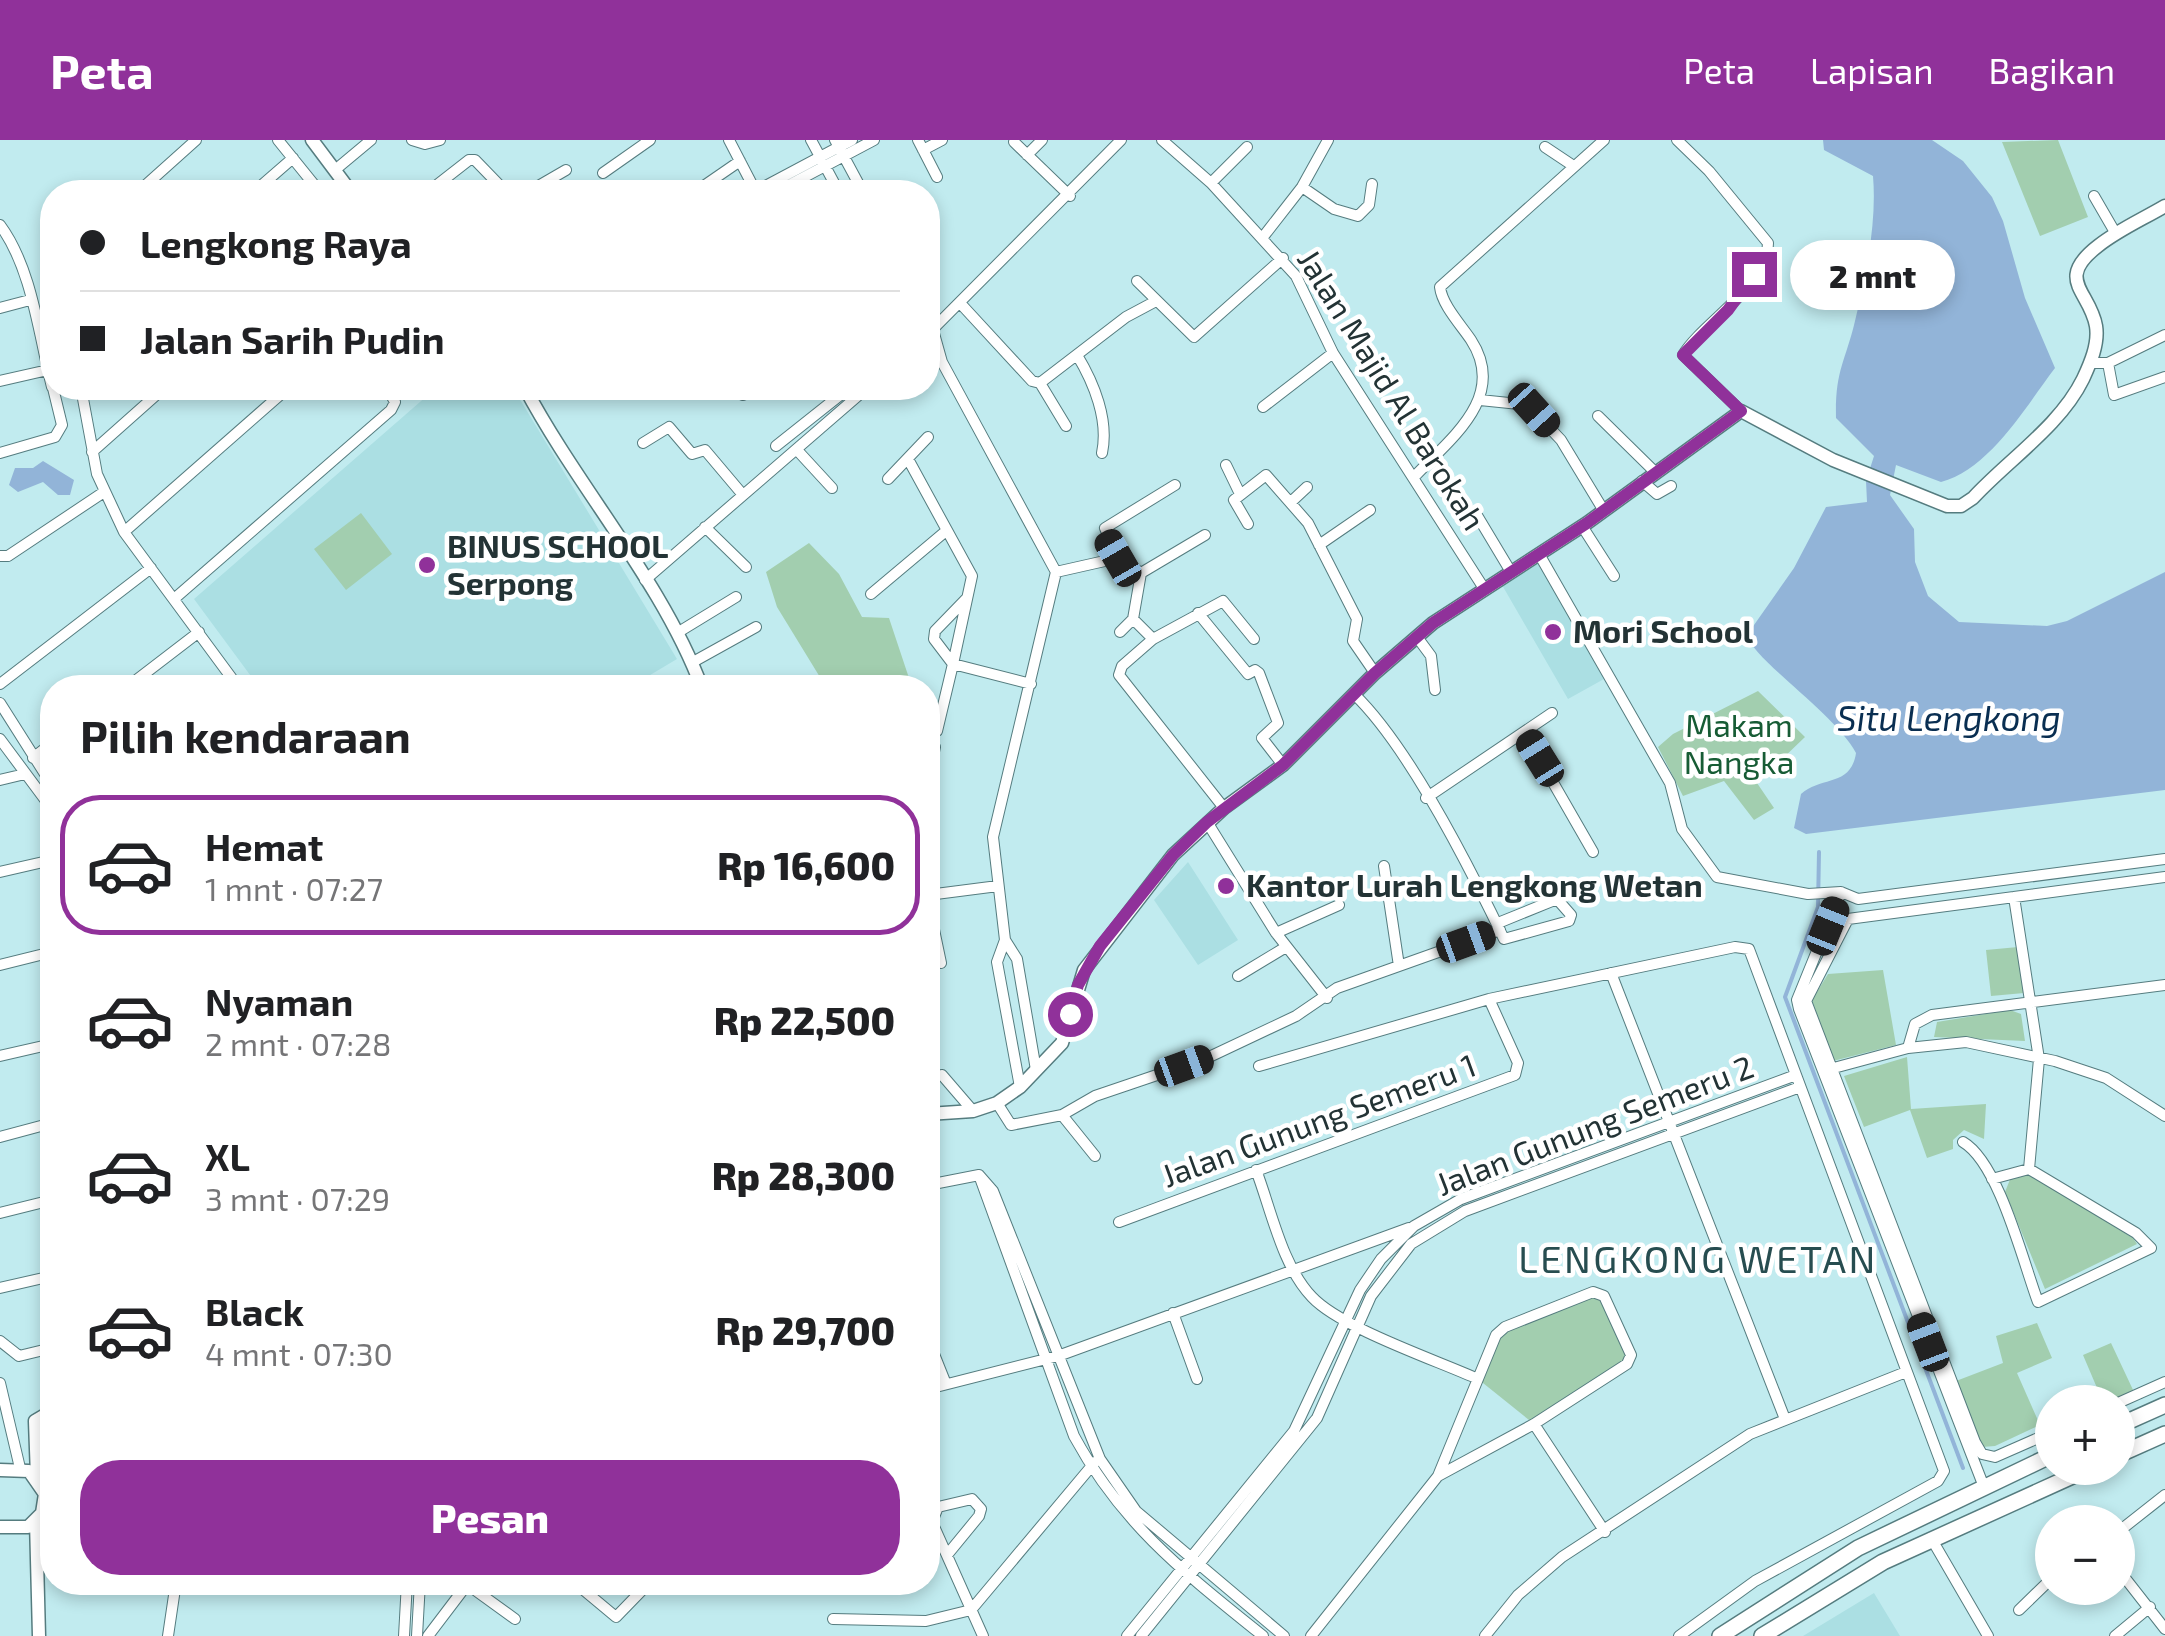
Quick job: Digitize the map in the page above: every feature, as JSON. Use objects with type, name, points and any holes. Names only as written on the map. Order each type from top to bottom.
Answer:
[{"type":"main road","points":[[2135,1418],[2165,1404]]},
{"type":"main road","points":[[2135,1448],[2165,1434]]},
{"type":"main road","points":[[1720,1636],[1858,1548],[2035,1462]]},
{"type":"main road","points":[[1762,1636],[1882,1562],[2051,1485]]},
{"type":"street","points":[[151,180],[196,140]]},
{"type":"street","points":[[278,140],[310,180]]},
{"type":"street","points":[[335,170],[370,140]]},
{"type":"street","points":[[412,140],[424,144],[440,140]]},
{"type":"street","points":[[604,173],[650,140]]},
{"type":"street","points":[[729,140],[750,180]]},
{"type":"street","points":[[811,140],[833,180]]},
{"type":"street","points":[[795,180],[852,140]]},
{"type":"street","points":[[839,148],[874,140]]},
{"type":"street","points":[[936,177],[920,145],[942,140]]},
{"type":"street","points":[[1027,155],[1042,140]]},
{"type":"street","points":[[940,322],[1070,196],[1121,140]]},
{"type":"street","name":"Jalan Majid Al Barokah","points":[[1162,140],[1211,183],[1283,258],[1308,296],[1333,353],[1415,476],[1484,590]]},
{"type":"street","points":[[1262,237],[1302,188],[1328,140]]},
{"type":"street","points":[[1677,140],[1709,171],[1768,243],[1768,253],[1728,310],[1683,355],[1741,411],[1947,506],[1973,498],[2053,420],[2090,364],[2096,326],[2076,276],[2088,255],[2165,206]]},
{"type":"street","points":[[314,141],[343,180]]},
{"type":"street","points":[[1415,476],[1472,416],[1485,378],[1478,350],[1440,287],[1502,236],[1601,141]]},
{"type":"street","points":[[1014,142],[1070,196]]},
{"type":"street","points":[[1211,183],[1247,146]]},
{"type":"street","points":[[1545,147],[1572,165]]},
{"type":"street","points":[[839,148],[856,180]]},
{"type":"street","points":[[268,180],[293,158]]},
{"type":"street","points":[[443,180],[469,160],[482,164],[496,180]]},
{"type":"street","points":[[712,180],[740,161]]},
{"type":"street","points":[[783,180],[823,162]]},
{"type":"street","points":[[549,180],[566,170]]},
{"type":"street","points":[[1302,188],[1334,210],[1358,216],[1369,205],[1372,184]]},
{"type":"street","points":[[2094,196],[2116,234]]},
{"type":"street","points":[[1,229],[30,300],[40,339]]},
{"type":"street","points":[[1137,281],[1196,337],[1283,258]]},
{"type":"street","points":[[0,308],[30,300]]},
{"type":"street","points":[[1040,382],[1156,300]]},
{"type":"street","points":[[960,303],[1032,380],[1040,382],[1066,426]]},
{"type":"street","points":[[2090,364],[2108,363],[2165,335]]},
{"type":"street","points":[[1263,408],[1333,353]]},
{"type":"street","points":[[1076,354],[1089,375],[1104,425],[1102,453]]},
{"type":"street","points":[[940,356],[1056,572],[992,837],[1005,940],[1017,959],[1036,1070]]},
{"type":"street","points":[[2108,363],[2114,396],[2165,377]]},
{"type":"street","points":[[0,381],[40,372]]},
{"type":"street","points":[[0,453],[55,438],[62,425],[56,400]]},
{"type":"street","points":[[82,400],[104,492],[124,532],[230,675]]},
{"type":"street","points":[[92,452],[150,400]]},
{"type":"street","points":[[124,532],[274,400]]},
{"type":"street","points":[[174,599],[394,400]]},
{"type":"street","points":[[532,400],[676,633],[698,675]]},
{"type":"street","points":[[776,446],[834,400]]},
{"type":"street","points":[[644,580],[854,400]]},
{"type":"street","points":[[1480,400],[1528,404],[1561,440],[1604,511]]},
{"type":"street","points":[[940,1113],[973,1111],[997,1103],[1020,1087],[1062,1043],[1078,985],[1100,946],[1173,855],[1224,808],[1283,765],[1375,673],[1417,637],[1604,511],[1741,411]]},
{"type":"street","points":[[1598,416],[1654,472]]},
{"type":"street","points":[[643,443],[669,426],[692,454],[705,450],[743,495]]},
{"type":"street","points":[[888,479],[928,437]]},
{"type":"street","points":[[797,450],[832,488]]},
{"type":"street","points":[[908,459],[972,576],[940,716]]},
{"type":"street","points":[[1226,465],[1240,494]]},
{"type":"street","points":[[1248,524],[1234,503],[1266,475],[1292,501],[1318,544],[1357,619],[1353,641],[1375,673]]},
{"type":"street","points":[[1642,481],[1657,494],[1671,486]]},
{"type":"street","points":[[1141,573],[1118,558],[1105,528],[1174,485]]},
{"type":"street","points":[[1292,501],[1307,488]]},
{"type":"street","points":[[0,566],[4,556],[104,492]]},
{"type":"street","points":[[1318,544],[1370,510]]},
{"type":"street","points":[[1474,512],[1511,572]]},
{"type":"street","points":[[1582,526],[1614,576]]},
{"type":"street","points":[[705,527],[746,567]]},
{"type":"street","points":[[871,594],[946,532]]},
{"type":"street","points":[[1120,632],[1133,619],[1141,573],[1206,535]]},
{"type":"street","points":[[1539,554],[1670,783],[1682,829],[1716,876],[1808,894],[1826,890],[1858,898],[2165,860]]},
{"type":"street","points":[[1056,572],[1118,558]]},
{"type":"street","points":[[0,684],[151,568]]},
{"type":"street","points":[[676,633],[736,597]]},
{"type":"street","points":[[968,597],[934,631],[934,639],[952,662],[1031,681]]},
{"type":"street","points":[[1224,808],[1118,675],[1122,666],[1154,640],[1224,601],[1254,638]]},
{"type":"street","points":[[1198,613],[1248,674],[1255,670],[1259,674],[1278,723],[1262,738],[1283,765]]},
{"type":"street","points":[[1133,619],[1154,640]]},
{"type":"street","points":[[693,662],[756,627]]},
{"type":"street","points":[[143,675],[200,632]]},
{"type":"street","points":[[1417,637],[1431,656],[1435,690]]},
{"type":"street","points":[[997,1103],[1011,1125],[1062,1115],[1095,1096],[1206,1058],[1327,998],[1337,988],[1499,926],[1557,899],[1571,915],[1569,921],[1506,940],[1499,926],[1426,798],[1378,717],[1354,694]]},
{"type":"street","points":[[0,702],[40,769]]},
{"type":"street","points":[[1426,798],[1552,713]]},
{"type":"street","points":[[1524,732],[1592,852]]},
{"type":"street","points":[[0,739],[40,793]]},
{"type":"street","points":[[32,758],[40,752]]},
{"type":"street","points":[[0,780],[26,774]]},
{"type":"street","points":[[1207,822],[1276,933],[1327,998]]},
{"type":"street","points":[[0,872],[40,863]]},
{"type":"street","points":[[1384,866],[1398,966]]},
{"type":"street","points":[[2035,1439],[1995,1457],[1982,1454],[1806,1000],[1848,919],[2165,877]]},
{"type":"street","points":[[940,896],[998,886]]},
{"type":"street","points":[[1841,892],[1797,1000],[1798,1009],[1984,1487]]},
{"type":"street","points":[[2014,897],[2040,1059],[2029,1169]]},
{"type":"street","points":[[1276,933],[1339,905]]},
{"type":"street","points":[[1005,940],[997,962],[1020,1087]]},
{"type":"street","points":[[1238,976],[1286,946]]},
{"type":"street","points":[[1259,1066],[1488,998],[1749,948],[1906,1372],[1944,1460],[1944,1471],[1938,1481],[1755,1581],[1679,1636]]},
{"type":"street","points":[[0,965],[40,955]]},
{"type":"street","points":[[940,958],[941,963]]},
{"type":"street","points":[[1611,973],[1786,1420]]},
{"type":"street","points":[[1908,1048],[1915,1024],[1932,1016],[2165,985]]},
{"type":"street","points":[[1003,990],[1022,988]]},
{"type":"street","name":"Jalan Gunung Semeru 1","points":[[1120,1222],[1515,1075],[1518,1064],[1488,998]]},
{"type":"street","points":[[1830,1069],[1908,1048],[1966,1042],[2106,1078],[2165,1116]]},
{"type":"street","points":[[0,1056],[40,1047]]},
{"type":"street","points":[[942,1075],[973,1111]]},
{"type":"street","name":"Jalan Gunung Semeru 2","points":[[1352,1323],[1411,1244],[1464,1211],[1798,1081]]},
{"type":"street","points":[[1062,1115],[1095,1156]]},
{"type":"street","points":[[0,1137],[40,1127]]},
{"type":"street","name":"Jalan Gunung Semeru 2","points":[[940,1386],[1058,1356],[1414,1226],[1461,1199],[1670,1129]]},
{"type":"street","points":[[1963,1142],[1978,1151],[1992,1179],[2038,1302],[2038,1315]]},
{"type":"street","points":[[1992,1179],[2029,1169],[2164,1253]]},
{"type":"street","points":[[1256,1170],[1293,1267],[1313,1300],[1352,1323],[1478,1380]]},
{"type":"street","points":[[940,1183],[979,1175]]},
{"type":"street","points":[[979,1175],[993,1191],[1095,1462]]},
{"type":"street","points":[[979,1175],[1046,1360],[1095,1462],[1189,1568],[1263,1636]]},
{"type":"street","points":[[0,1213],[40,1203]]},
{"type":"street","name":"Jalan Gunung Semeru 2","points":[[1189,1568],[1294,1431],[1352,1323],[1381,1259],[1414,1226],[1440,1226]]},
{"type":"street","points":[[2038,1302],[2151,1248]]},
{"type":"street","points":[[0,1288],[40,1279]]},
{"type":"street","points":[[1310,1636],[1438,1476],[1496,1335],[1505,1327],[1592,1292],[1604,1296],[1631,1360],[1534,1424],[1438,1476]]},
{"type":"street","points":[[1173,1313],[1197,1379]]},
{"type":"street","points":[[0,1341],[20,1356],[40,1351]]},
{"type":"street","points":[[940,1369],[946,1384]]},
{"type":"street","points":[[1484,1636],[1531,1583],[1750,1434],[1906,1372]]},
{"type":"street","points":[[2135,1395],[2165,1382]]},
{"type":"street","points":[[0,1383],[20,1468]]},
{"type":"street","points":[[40,1418],[35,1422],[40,1484]]},
{"type":"street","points":[[1534,1424],[1605,1532]]},
{"type":"street","points":[[833,1619],[926,1621],[971,1610],[1095,1462]]},
{"type":"street","points":[[0,1470],[20,1468],[37,1477]]},
{"type":"street","points":[[2135,1519],[2165,1495]]},
{"type":"street","points":[[940,1507],[972,1499],[981,1509],[947,1555]]},
{"type":"street","points":[[0,1527],[19,1530],[40,1515]]},
{"type":"street","points":[[36,1521],[39,1636]]},
{"type":"street","points":[[940,1535],[983,1636]]},
{"type":"street","points":[[1931,1538],[1988,1636]]},
{"type":"street","points":[[1127,1636],[1189,1568]]},
{"type":"street","points":[[1140,1636],[1189,1568]]},
{"type":"street","points":[[1189,1568],[1284,1636]]},
{"type":"street","points":[[2135,1589],[2165,1629]]},
{"type":"street","points":[[2019,1610],[2035,1594]]},
{"type":"street","points":[[168,1636],[174,1595]]},
{"type":"street","points":[[404,1636],[406,1595]]},
{"type":"street","points":[[418,1636],[420,1595]]},
{"type":"street","points":[[428,1636],[460,1595]]},
{"type":"street","points":[[483,1595],[515,1619]]},
{"type":"street","points":[[590,1595],[616,1617],[637,1595]]},
{"type":"street","points":[[2115,1636],[2150,1606]]},
{"type":"shaded area","name":"BINUS SCHOOL Serpong","points":[[422,400],[520,400],[677,659],[650,675],[250,675],[194,599]]},
{"type":"shaded area","name":"Mori School","points":[[1538,563],[1604,679],[1568,699],[1502,585]]},
{"type":"shaded area","points":[[1188,862],[1238,940],[1198,965],[1154,900]]},
{"type":"shaded area","points":[[1874,1593],[1900,1636],[1803,1636]]},
{"type":"green space","points":[[2058,140],[2088,217],[2040,236],[2002,142]]},
{"type":"green space","points":[[361,513],[392,554],[346,590],[314,549]]},
{"type":"green space","points":[[809,543],[839,574],[862,617],[889,618],[908,675],[819,675],[777,607],[766,572]]},
{"type":"green space","name":"Makam Nangka","points":[[1758,691],[1805,737],[1757,783],[1774,808],[1754,820],[1724,781],[1683,796],[1658,747],[1673,734]]},
{"type":"green space","points":[[2018,947],[2024,993],[1991,996],[1986,950]]},
{"type":"green space","points":[[1883,970],[1896,1045],[1833,1061],[1812,1000],[1828,974]]},
{"type":"green space","points":[[2010,1010],[2021,1014],[2025,1041],[1934,1037],[1937,1022]]},
{"type":"green space","points":[[1907,1057],[1911,1109],[1986,1104],[1984,1139],[1964,1130],[1953,1140],[1953,1149],[1927,1158],[1910,1110],[1864,1127],[1844,1076]]},
{"type":"green space","points":[[2029,1174],[2137,1244],[2045,1289],[2005,1192],[2011,1177]]},
{"type":"green space","points":[[1593,1292],[1604,1296],[1631,1360],[1534,1424],[1478,1379],[1496,1335]]},
{"type":"green space","points":[[2037,1323],[2052,1358],[2017,1373],[2035,1414],[2035,1427],[1995,1446],[1982,1447],[1956,1381],[2003,1363],[1996,1336]]},
{"type":"green space","points":[[2111,1343],[2131,1385],[2096,1385],[2083,1355]]},
{"type":"water","name":"Situ Lengkong","points":[[1823,140],[1932,140],[1963,161],[1992,197],[2003,221],[2025,298],[2055,368],[2005,434],[1975,464],[1941,482],[1896,465],[1890,495],[1914,529],[1915,562],[1928,596],[1959,622],[2047,626],[2067,621],[2165,572],[2165,790],[1806,834],[1794,828],[1801,794],[1842,776],[1853,764],[1856,753],[1831,721],[1763,658],[1747,635],[1794,568],[1826,507],[1867,502],[1866,481],[1874,456],[1836,418],[1839,377],[1870,249],[1873,176],[1824,150]]},
{"type":"water","points":[[43,461],[74,480],[70,495],[58,495],[43,482],[18,492],[9,485],[15,468],[33,468]]},
{"type":"waterway","points":[[1819,852],[1818,907],[1785,997],[1963,1468]]},
{"type":"place","name":"BINUS SCHOOL Serpong","points":[[427,565]]},
{"type":"place","name":"Mori School","points":[[1553,632]]},
{"type":"place","name":"Kantor Lurah Lengkong Wetan","points":[[1226,886]]},
{"type":"district","name":"LENGKONG WETAN","points":[[1698,1260]]},
{"type":"route","points":[[1070,1014],[1084,970],[1100,946],[1173,855],[1207,822],[1283,765],[1375,673],[1433,623],[1587,523],[1741,411],[1683,355],[1728,310],[1754,274]]}]
